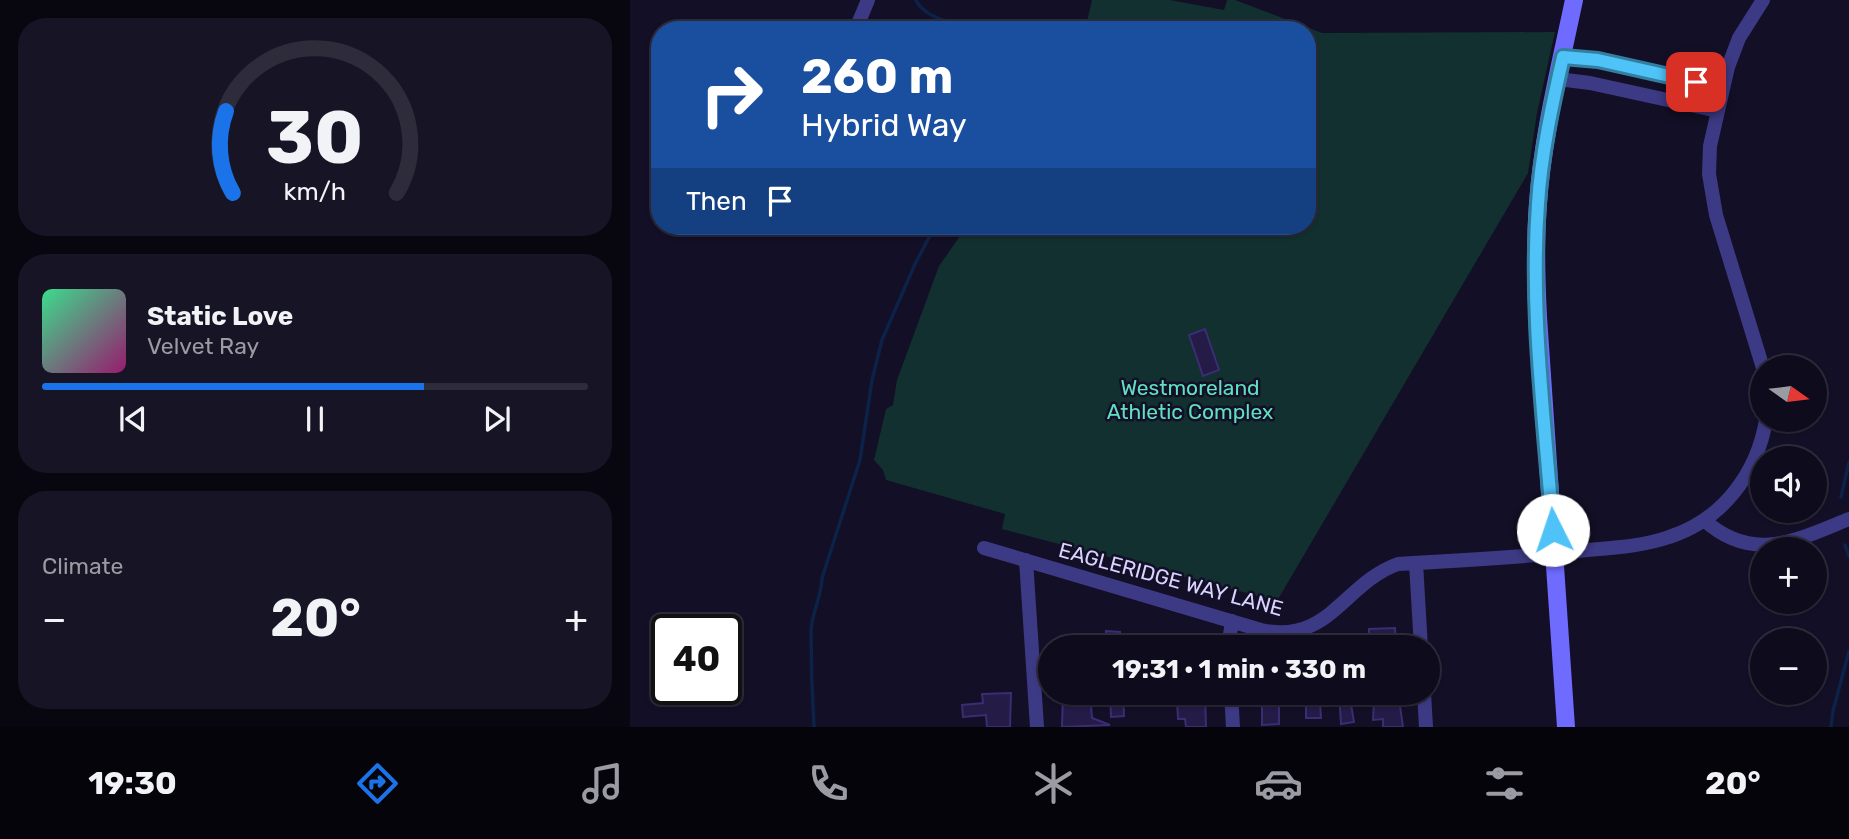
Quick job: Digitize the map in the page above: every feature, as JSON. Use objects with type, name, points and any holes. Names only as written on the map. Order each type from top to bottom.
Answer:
[{"type":"street","points":[[859,21],[868,0]]},
{"type":"street","points":[[1566,727],[1536,256],[1540,179],[1574,0]]},
{"type":"street","points":[[1759,355],[1712,202],[1709,160],[1723,88],[1739,38],[1763,0]]},
{"type":"street","points":[[1563,57],[1598,60],[1723,88]]},
{"type":"street","points":[[1558,79],[1590,83],[1718,111]]},
{"type":"street","name":"EAGLERIDGE WAY LANE","points":[[984,548],[1275,633],[1301,631],[1320,621],[1387,568],[1398,564],[1554,553],[1656,541],[1681,533],[1704,520],[1726,502],[1744,481],[1757,456],[1763,432]]},
{"type":"street","points":[[1704,520],[1732,539],[1746,544],[1764,545],[1786,543],[1849,519]]},
{"type":"street","points":[[1026,560],[1037,727]]},
{"type":"street","points":[[1416,563],[1420,635]]},
{"type":"street","points":[[1230,635],[1232,621]]},
{"type":"street","points":[[1232,705],[1233,727]]},
{"type":"street","points":[[1425,705],[1426,727]]},
{"type":"green space","name":"Westmoreland Athletic Complex","points":[[1092,0],[1170,0],[1224,10],[1227,0],[1235,0],[1290,21],[1087,21]]},
{"type":"green space","name":"Westmoreland Athletic Complex","points":[[1316,31],[1322,33],[1555,32],[1537,113],[1528,173],[1277,601],[1002,529],[1005,514],[886,480],[883,470],[874,460],[886,409],[893,405],[897,380],[939,266],[961,235],[1316,235]]},
{"type":"building","points":[[1205,329],[1219,370],[1203,376],[1189,335]]},
{"type":"building","points":[[1395,628],[1395,635],[1369,635],[1369,629]]},
{"type":"building","points":[[1106,631],[1120,632],[1120,635],[1084,635],[1106,634]]},
{"type":"building","points":[[1011,693],[1010,727],[987,727],[986,715],[963,717],[962,705],[983,703],[982,694]]},
{"type":"building","points":[[1063,705],[1091,705],[1092,718],[1110,725],[1062,727]]},
{"type":"building","points":[[1110,705],[1124,705],[1124,716],[1111,717]]},
{"type":"building","points":[[1177,705],[1205,705],[1206,727],[1186,727],[1185,719],[1178,719]]},
{"type":"building","points":[[1262,705],[1279,705],[1279,724],[1262,725]]},
{"type":"building","points":[[1306,705],[1320,705],[1321,718],[1306,718]]},
{"type":"building","points":[[1340,705],[1351,705],[1354,722],[1341,724]]},
{"type":"building","points":[[1374,705],[1400,705],[1403,727],[1383,727],[1383,719],[1373,720]]},
{"type":"waterway","points":[[916,0],[927,12],[946,21]]},
{"type":"waterway","points":[[814,727],[811,632],[822,578],[860,460],[872,380],[882,340],[930,235]]},
{"type":"waterway","points":[[1841,497],[1849,462]]},
{"type":"waterway","points":[[1845,545],[1849,557]]},
{"type":"waterway","points":[[1831,727],[1849,651]]},
{"type":"route","points":[[1553,530],[1536,256],[1540,179],[1546,135],[1563,57],[1598,60],[1696,82]]}]
